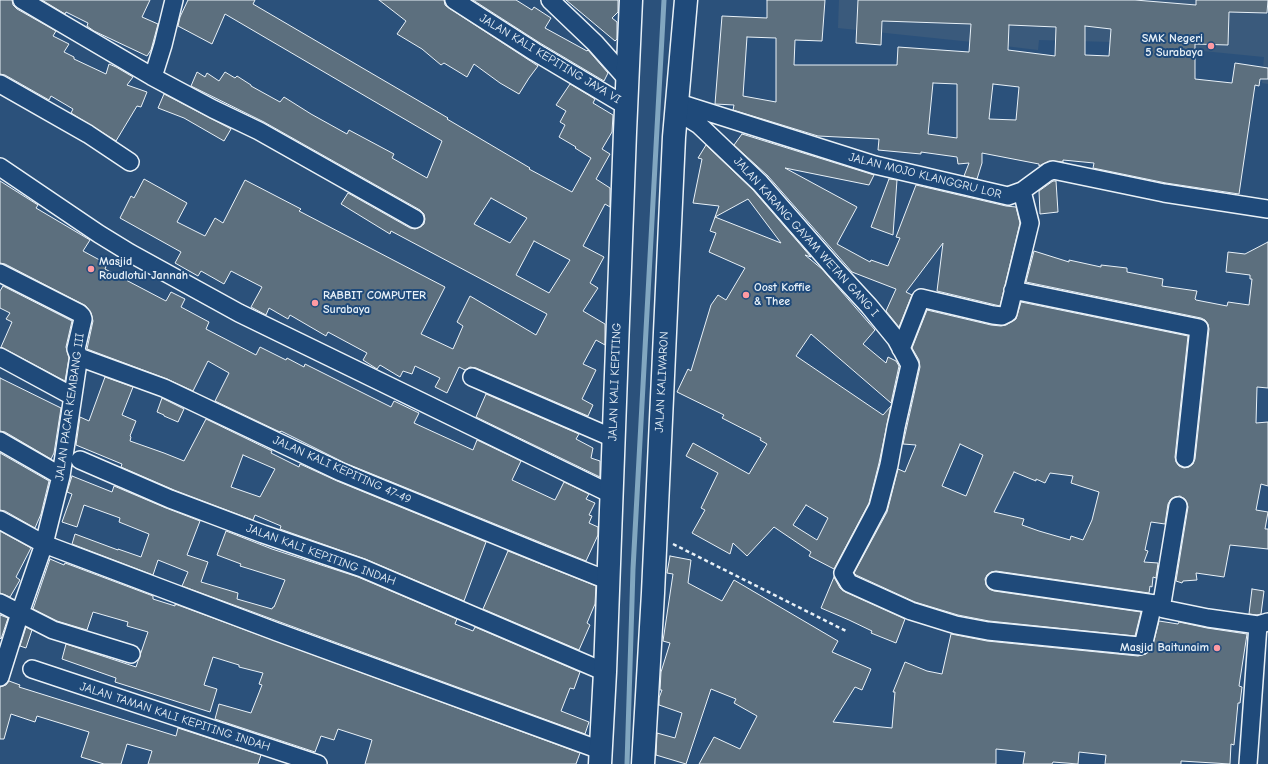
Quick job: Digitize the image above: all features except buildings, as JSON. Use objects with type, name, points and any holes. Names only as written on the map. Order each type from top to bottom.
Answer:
[{"type":"main road","name":"JALAN KALI KEPITING","points":[[600,757],[605,672],[607,580],[631,0]]},
{"type":"main road","name":"JALAN KALIWARON","points":[[643,764],[653,593],[676,106],[686,0]]},
{"type":"street","points":[[22,0],[153,77],[213,109],[259,131],[415,219]]},
{"type":"street","name":"JALAN KALI KEPITING JAYA VI","points":[[454,0],[535,52],[626,106]]},
{"type":"street","points":[[550,0],[595,43],[627,80]]},
{"type":"street","points":[[153,77],[164,45],[170,1]]},
{"type":"street","points":[[0,84],[88,134],[130,162]]},
{"type":"street","name":"JALAN MOJO KLANGGRU LOR","points":[[676,106],[875,166],[1008,196],[1022,191],[1053,170],[1164,193],[1268,209]]},
{"type":"street","name":"JALAN KARANG GAYAM WETAN GANG I","points":[[676,106],[699,124],[760,183],[869,306],[899,344],[910,365],[889,465],[878,507],[843,573],[850,583],[911,611],[956,626],[988,631],[1139,646],[1144,642],[1158,605]]},
{"type":"street","points":[[0,167],[130,254],[239,313],[611,494]]},
{"type":"street","points":[[899,344],[921,298],[1002,316],[1008,313],[1030,223],[1022,191]]},
{"type":"street","name":"JALAN PACAR KEMBANG III","points":[[0,272],[79,313],[83,319],[76,349],[79,357],[61,476],[44,544],[20,613],[0,678]]},
{"type":"street","points":[[1013,290],[1199,328],[1185,458]]},
{"type":"street","points":[[0,357],[72,396]]},
{"type":"street","name":"JALAN KALI KEPITING 47-49","points":[[79,357],[164,388],[341,472],[607,580]]},
{"type":"street","points":[[472,377],[613,438]]},
{"type":"street","points":[[0,441],[61,476]]},
{"type":"street","name":"JALAN KALI KEPITING INDAH","points":[[80,460],[170,499],[263,534],[362,568],[605,672]]},
{"type":"street","points":[[1158,605],[1178,506]]},
{"type":"street","points":[[0,520],[44,544],[600,757]]},
{"type":"street","points":[[996,581],[1158,605],[1164,609],[1208,618],[1263,624],[1248,764]]},
{"type":"street","points":[[0,603],[53,630],[131,654]]},
{"type":"street","name":"JALAN TAMAN KALI KEPITING INDAH","points":[[32,669],[318,764]]},
{"type":"path","points":[[672,543],[848,632]]},
{"type":"shaded area","name":"SMK Negeri 5 Surabaya","points":[[839,0],[1268,0],[1268,84],[1262,83],[1264,57],[1112,42],[1039,40],[1038,50],[838,28]]},
{"type":"waterway","points":[[627,764],[633,569],[664,0]]},
{"type":"place","name":"SMK Negeri 5 Surabaya","points":[[1211,46]]},
{"type":"place","name":"Masjid Roudlotul Jannah","points":[[91,269]]},
{"type":"place","name":"Oost Koffie & Thee","points":[[746,295]]},
{"type":"place","name":"RABBIT COMPUTER Surabaya","points":[[315,303]]},
{"type":"place","name":"Masjid Baitunaim","points":[[1217,648]]}]
